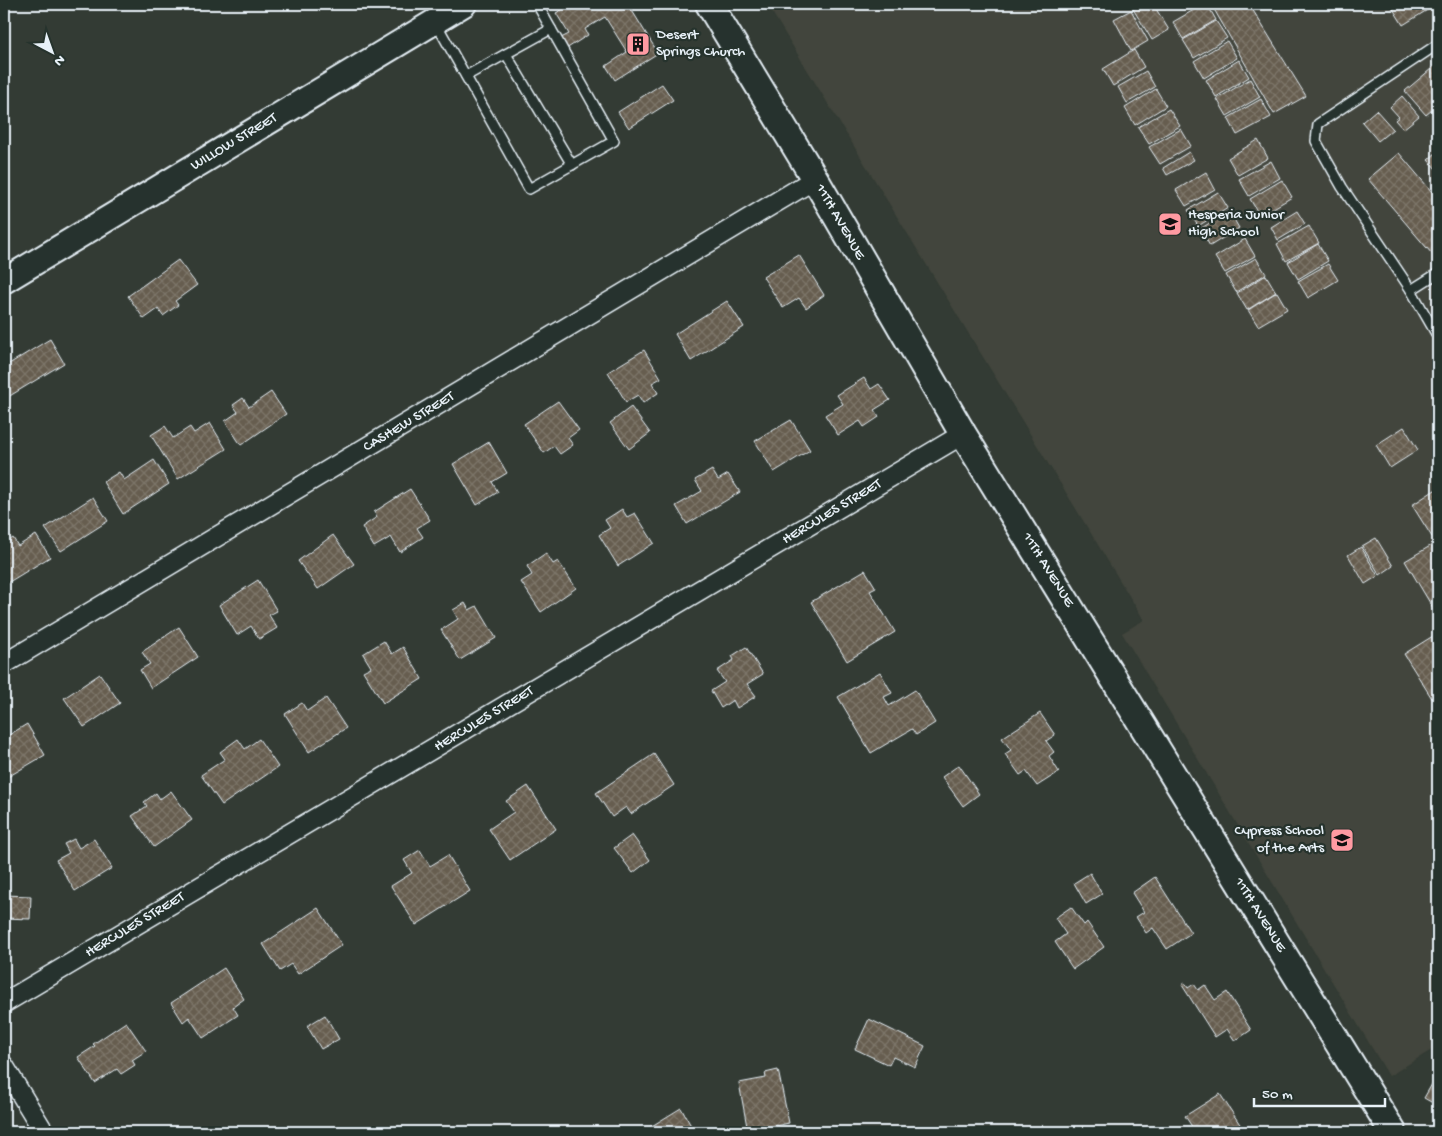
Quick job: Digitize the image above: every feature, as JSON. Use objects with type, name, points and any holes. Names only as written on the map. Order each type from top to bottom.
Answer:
[{"type":"main road","name":"11TH AVENUE","points":[[709,4],[815,179],[963,434],[1393,1132]]},
{"type":"street","name":"WILLOW STREET","points":[[4,281],[464,4]]},
{"type":"street","name":"CASHEW STREET","points":[[4,664],[815,179]]},
{"type":"street","name":"HERCULES STREET","points":[[4,1003],[963,434]]},
{"type":"street","points":[[4,1066],[44,1132]]},
{"type":"lane","points":[[435,21],[529,189],[614,141],[537,4]]},
{"type":"lane","points":[[466,76],[551,29]]},
{"type":"lane","points":[[1438,44],[1318,124],[1316,141],[1342,187],[1410,290],[1438,337]]},
{"type":"lane","points":[[506,54],[572,165]]},
{"type":"lane","points":[[1410,290],[1438,274]]},
{"type":"shaded area","name":"Hesperia Junior High School","points":[[767,4],[1438,4],[1438,1046],[1389,1076],[1122,633],[1144,620]]},
{"type":"building","name":"Desert Springs Church","points":[[571,4],[628,4],[658,53],[615,80],[606,66],[627,52],[605,17],[585,29],[588,35],[566,49],[559,39],[569,34],[556,13]]},
{"type":"building","points":[[1141,4],[1153,4],[1169,30],[1152,40],[1133,9]]},
{"type":"building","points":[[1207,4],[1216,20],[1183,39],[1173,22]]},
{"type":"building","points":[[1211,4],[1249,4],[1306,96],[1274,114]]},
{"type":"building","points":[[1390,4],[1437,4],[1403,25]]},
{"type":"building","points":[[1131,10],[1148,41],[1131,51],[1114,19]]},
{"type":"building","points":[[1216,21],[1227,38],[1194,58],[1183,40]]},
{"type":"building","points":[[1227,41],[1237,58],[1204,78],[1194,61]]},
{"type":"building","points":[[1134,50],[1144,67],[1113,86],[1103,69]]},
{"type":"building","points":[[1239,60],[1249,77],[1216,97],[1206,80]]},
{"type":"building","points":[[1438,63],[1438,117],[1432,110],[1426,115],[1405,91]]},
{"type":"building","points":[[1146,71],[1155,87],[1127,103],[1118,87]]},
{"type":"building","points":[[1250,79],[1260,97],[1227,116],[1217,99]]},
{"type":"building","points":[[662,84],[673,100],[629,128],[618,112]]},
{"type":"building","points":[[1156,89],[1166,106],[1135,125],[1125,108]]},
{"type":"building","points":[[1402,96],[1419,116],[1403,129],[1395,120],[1399,117],[1390,107]]},
{"type":"building","points":[[1261,99],[1271,117],[1237,135],[1228,118]]},
{"type":"building","points":[[1169,109],[1180,126],[1149,144],[1138,127]]},
{"type":"building","points":[[1376,110],[1393,129],[1378,141],[1362,122]]},
{"type":"building","points":[[1181,129],[1191,146],[1160,164],[1149,147]]},
{"type":"building","points":[[1258,140],[1268,158],[1238,175],[1228,158]]},
{"type":"building","points":[[1438,151],[1438,171],[1428,160]]},
{"type":"building","points":[[1189,152],[1194,160],[1167,175],[1163,168]]},
{"type":"building","points":[[1399,153],[1438,199],[1438,261],[1368,179]]},
{"type":"building","points":[[1271,161],[1280,178],[1249,196],[1239,179]]},
{"type":"building","points":[[1206,172],[1215,189],[1186,206],[1176,190]]},
{"type":"building","points":[[1282,180],[1292,197],[1260,216],[1250,199]]},
{"type":"building","points":[[1218,192],[1228,208],[1198,226],[1188,210]]},
{"type":"building","points":[[1229,211],[1239,228],[1210,246],[1200,229]]},
{"type":"building","points":[[1297,211],[1305,224],[1278,240],[1271,227]]},
{"type":"building","points":[[1309,226],[1319,243],[1286,261],[1277,244]]},
{"type":"building","points":[[1245,239],[1255,256],[1225,273],[1215,257]]},
{"type":"building","points":[[1318,244],[1328,261],[1298,279],[1288,262]]},
{"type":"building","points":[[799,255],[824,295],[806,308],[799,298],[783,308],[763,277]]},
{"type":"building","points":[[1256,258],[1266,274],[1236,292],[1226,275]]},
{"type":"building","points":[[178,260],[197,285],[175,301],[178,305],[163,316],[158,309],[144,319],[128,296]]},
{"type":"building","points":[[1328,264],[1338,280],[1308,298],[1298,281]]},
{"type":"building","points":[[1266,275],[1276,292],[1247,310],[1237,293]]},
{"type":"building","points":[[1277,292],[1287,309],[1258,326],[1248,310]]},
{"type":"building","points":[[727,301],[744,327],[691,361],[675,334]]},
{"type":"building","points":[[50,339],[64,363],[8,397],[4,389],[4,367]]},
{"type":"building","points":[[644,350],[661,378],[652,383],[658,393],[643,403],[638,395],[626,402],[608,372]]},
{"type":"building","points":[[864,378],[871,389],[879,384],[890,400],[874,410],[879,417],[864,427],[860,421],[838,435],[825,415],[843,404],[837,395]]},
{"type":"building","points":[[271,392],[286,414],[241,445],[225,421],[238,412],[233,405],[243,398],[249,407]]},
{"type":"building","points":[[558,401],[579,430],[568,438],[573,445],[560,454],[554,446],[544,453],[524,424]]},
{"type":"building","points":[[631,407],[650,433],[629,449],[610,423]]},
{"type":"building","points":[[791,420],[810,450],[774,472],[755,441]]},
{"type":"building","points":[[210,423],[226,449],[178,479],[151,435],[165,426],[173,438],[190,427],[194,433]]},
{"type":"building","points":[[1404,427],[1418,450],[1390,468],[1376,445]]},
{"type":"building","points":[[489,442],[507,473],[492,482],[498,492],[477,505],[453,464]]},
{"type":"building","points":[[154,460],[169,484],[123,514],[103,482],[119,472],[124,480]]},
{"type":"building","points":[[712,470],[718,480],[728,474],[740,492],[687,524],[676,506],[702,491],[695,480]]},
{"type":"building","points":[[1438,488],[1438,534],[1432,537],[1412,505]]},
{"type":"building","points":[[410,489],[430,520],[417,528],[423,537],[400,552],[391,537],[374,547],[362,527],[377,517],[374,512]]},
{"type":"building","points":[[93,497],[108,521],[61,551],[45,528]]},
{"type":"building","points":[[622,509],[627,517],[635,513],[654,543],[618,566],[599,535],[610,528],[605,520]]},
{"type":"building","points":[[36,535],[50,557],[4,585],[4,544],[13,538],[18,546]]},
{"type":"building","points":[[333,535],[354,564],[318,589],[298,561]]},
{"type":"building","points":[[1376,538],[1393,566],[1380,575],[1362,546]]},
{"type":"building","points":[[1437,542],[1438,605],[1433,608],[1405,561]]},
{"type":"building","points":[[1361,547],[1378,576],[1365,584],[1348,555]]},
{"type":"building","points":[[546,553],[553,564],[558,561],[576,588],[541,612],[521,582],[532,575],[527,566]]},
{"type":"building","points":[[865,570],[876,588],[870,591],[895,632],[847,661],[811,602]]},
{"type":"building","points":[[258,580],[277,611],[269,615],[277,628],[259,639],[251,626],[237,635],[219,605]]},
{"type":"building","points":[[465,603],[469,610],[477,606],[496,638],[460,660],[441,630],[458,619],[453,610]]},
{"type":"building","points":[[179,627],[198,657],[151,688],[140,670],[150,664],[142,652]]},
{"type":"building","points":[[1433,636],[1438,644],[1438,708],[1404,654]]},
{"type":"building","points":[[384,641],[392,654],[403,647],[422,679],[383,703],[363,671],[371,667],[363,654]]},
{"type":"building","points":[[746,647],[763,674],[747,684],[756,696],[737,708],[733,700],[721,708],[711,691],[725,682],[717,671],[734,660],[732,656]]},
{"type":"building","points":[[880,672],[892,693],[884,697],[889,706],[915,690],[935,723],[916,735],[912,729],[871,753],[838,697]]},
{"type":"building","points":[[100,674],[120,703],[84,727],[64,698]]},
{"type":"building","points":[[326,698],[346,728],[309,752],[285,714],[302,703],[307,711]]},
{"type":"building","points":[[1040,713],[1055,735],[1046,741],[1054,752],[1049,756],[1059,772],[1037,786],[1026,771],[1020,775],[1005,754],[1011,750],[1002,738]]},
{"type":"building","points":[[27,724],[45,755],[6,778],[4,775],[4,738]]},
{"type":"building","points":[[238,739],[245,749],[259,739],[278,767],[222,805],[201,775],[225,759],[220,752]]},
{"type":"building","points":[[654,754],[674,785],[631,814],[626,807],[612,817],[596,793]]},
{"type":"building","points":[[959,765],[979,794],[963,806],[942,777]]},
{"type":"building","points":[[528,786],[556,829],[510,860],[489,829],[514,812],[506,801]]},
{"type":"building","points":[[171,791],[192,820],[154,847],[132,816],[147,806],[144,802],[156,793],[160,799]]},
{"type":"building","points":[[632,835],[650,860],[633,873],[614,848]]},
{"type":"building","points":[[74,839],[79,848],[94,839],[112,868],[75,891],[56,860],[69,853],[64,844]]},
{"type":"building","points":[[420,850],[430,866],[448,855],[470,891],[416,925],[391,886],[412,873],[404,860]]},
{"type":"building","points":[[1090,873],[1102,894],[1086,904],[1074,883]]},
{"type":"building","points":[[1155,877],[1191,933],[1167,949],[1153,928],[1146,933],[1136,917],[1144,912],[1132,893]]},
{"type":"building","points":[[4,895],[31,896],[30,919],[4,918]]},
{"type":"building","points":[[1071,907],[1084,925],[1087,922],[1104,947],[1073,969],[1055,942],[1066,934],[1055,918]]},
{"type":"building","points":[[318,908],[342,945],[298,974],[291,964],[280,971],[263,944]]},
{"type":"building","points":[[224,968],[244,999],[233,1007],[238,1015],[203,1038],[189,1017],[183,1022],[171,1003]]},
{"type":"building","points":[[1185,983],[1188,988],[1194,984],[1198,990],[1205,985],[1215,1000],[1227,992],[1251,1030],[1235,1041],[1227,1029],[1215,1037],[1182,985]]},
{"type":"building","points":[[325,1015],[339,1039],[321,1049],[307,1026]]},
{"type":"building","points":[[869,1019],[925,1046],[915,1067],[893,1057],[889,1065],[855,1049]]},
{"type":"building","points":[[126,1022],[146,1051],[132,1060],[135,1065],[121,1074],[117,1069],[95,1083],[78,1057],[95,1046],[93,1044]]},
{"type":"building","points":[[778,1070],[789,1123],[748,1132],[739,1083],[766,1078],[765,1073]]},
{"type":"building","points":[[1436,1077],[1438,1078],[1438,1106],[1424,1098]]},
{"type":"building","points":[[1220,1094],[1245,1132],[1205,1132],[1202,1127],[1195,1131],[1185,1116]]},
{"type":"building","points":[[681,1108],[694,1131],[699,1128],[702,1132],[642,1132]]},
{"type":"place","name":"Desert Springs Church","points":[[638,44]]},
{"type":"place","name":"Hesperia Junior High School","points":[[1170,224]]},
{"type":"place","name":"Cypress School of the Arts","points":[[1342,840]]}]
